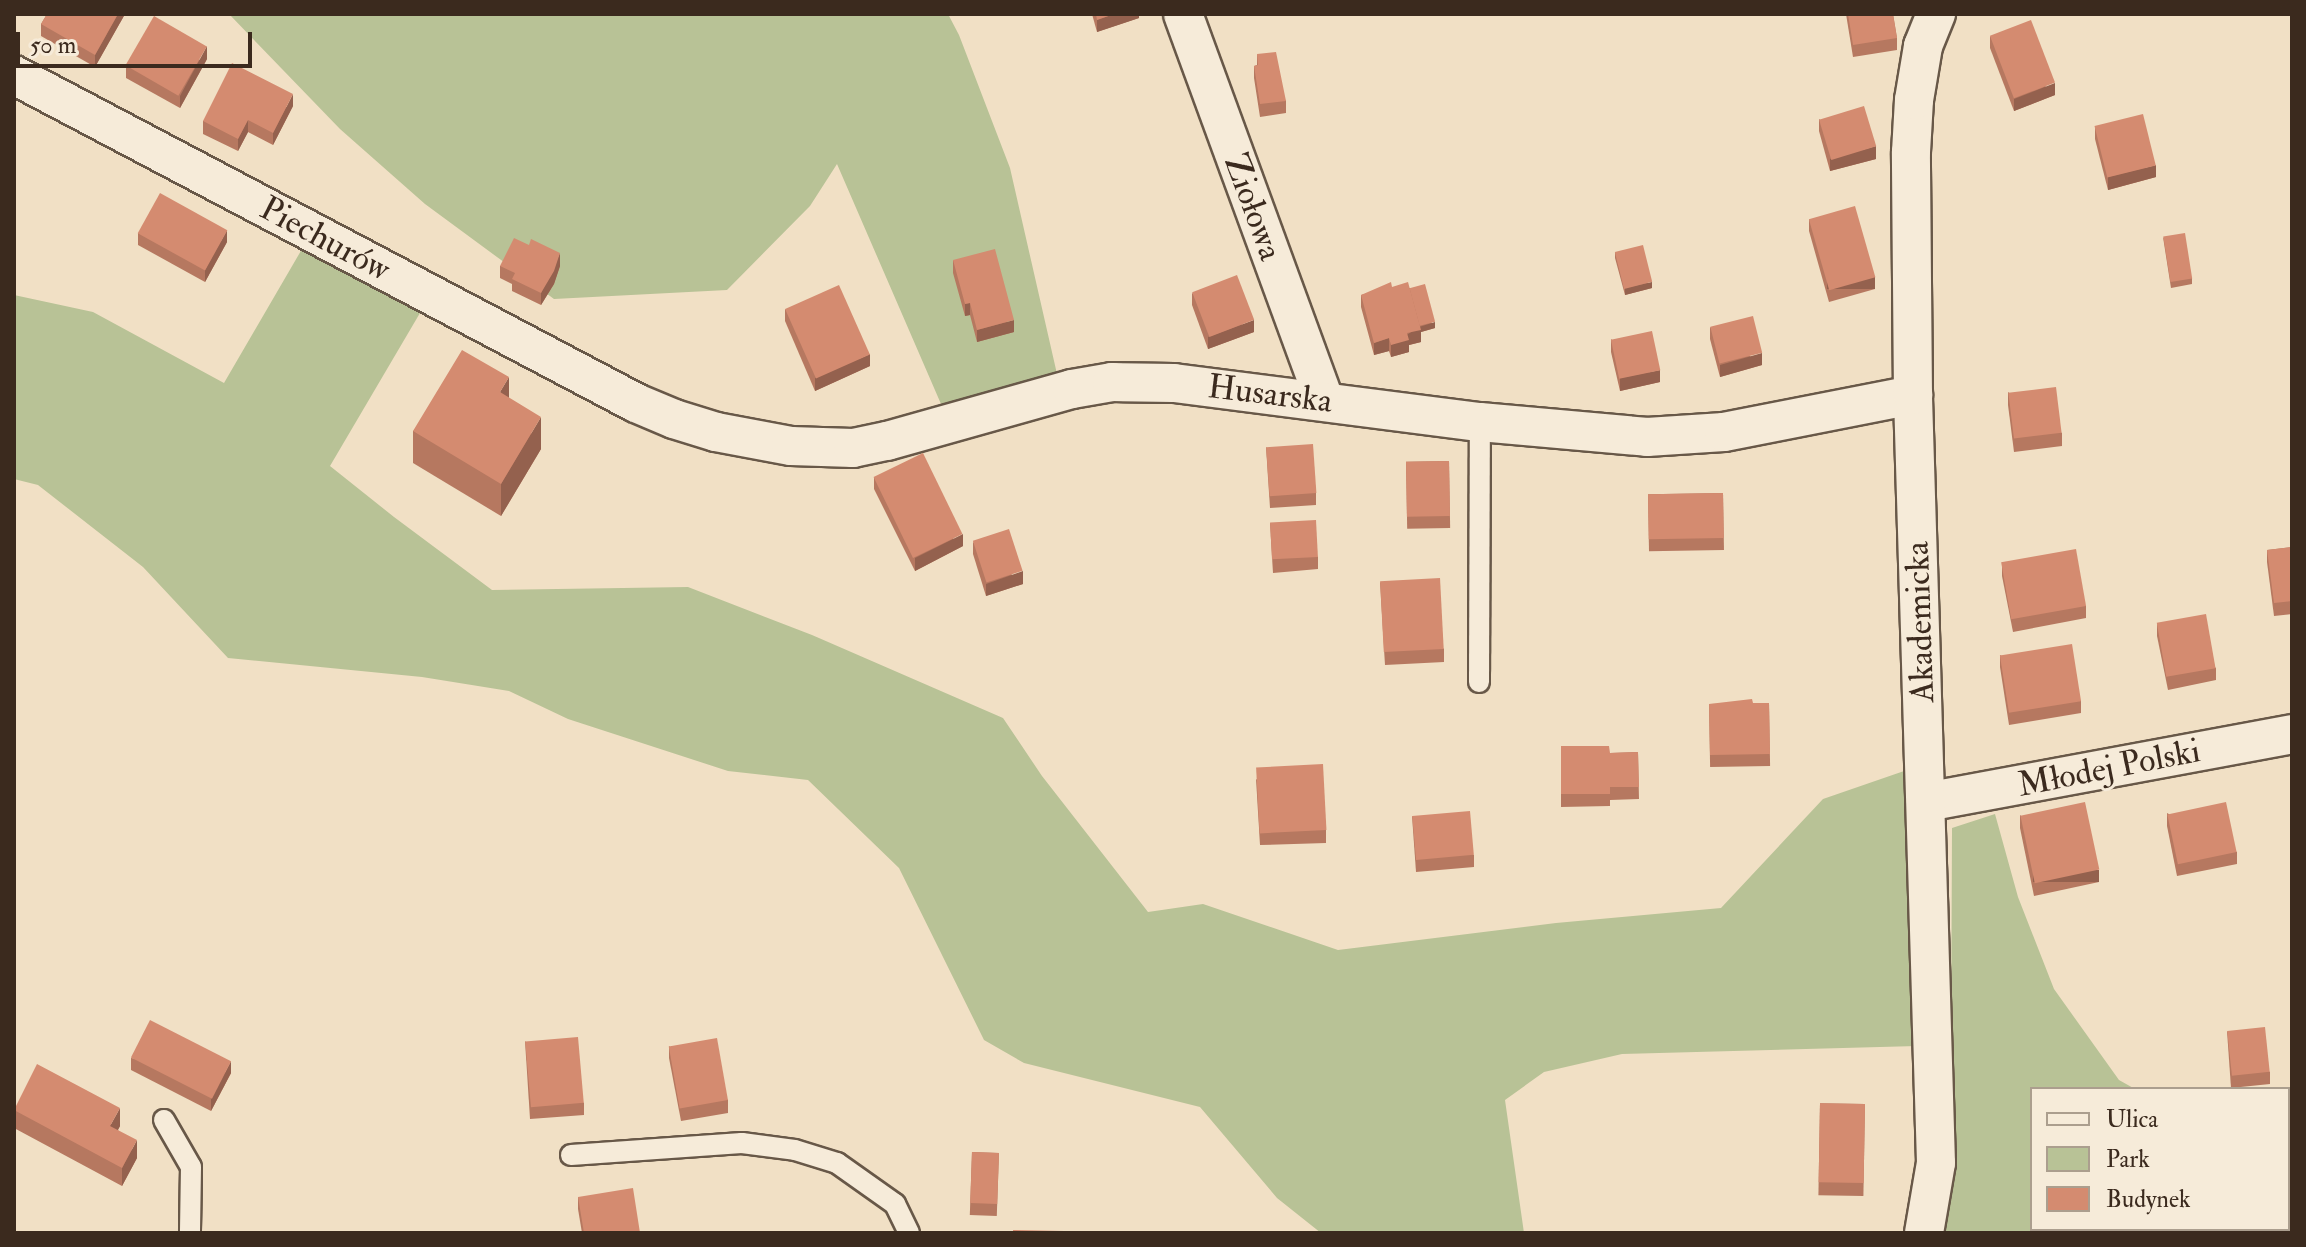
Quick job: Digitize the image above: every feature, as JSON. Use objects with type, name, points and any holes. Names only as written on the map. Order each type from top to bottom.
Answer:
[{"type":"street","name":"Ziołowa","points":[[1183,14],[1324,400]]},
{"type":"street","name":"Akademicka","points":[[1924,1233],[1936,1163],[1913,395],[1912,126],[1923,46],[1936,14]]},
{"type":"street","name":"Piechurów","points":[[14,75],[636,403]]},
{"type":"street","name":"Husarska","points":[[636,403],[716,432],[819,448],[853,448],[1072,389],[1112,382],[1174,383],[1480,422],[1647,437],[1724,432],[1913,395]]},
{"type":"street","name":"Młodej Polski","points":[[1926,802],[2292,734]]},
{"type":"lane","points":[[1479,682],[1480,422]]},
{"type":"lane","points":[[164,1120],[191,1167],[190,1233]]},
{"type":"lane","points":[[571,1155],[742,1143],[795,1150],[837,1163],[895,1204],[909,1233]]},
{"type":"green space","points":[[229,14],[948,14],[1010,168],[1057,374],[941,404],[837,164],[810,206],[727,290],[554,299],[425,204],[340,129]]},
{"type":"green space","points":[[302,249],[420,313],[330,466],[394,517],[492,590],[688,587],[812,635],[1003,718],[1042,776],[1148,912],[1203,904],[1338,950],[1556,923],[1721,908],[1823,799],[1907,770],[1917,1046],[1622,1054],[1544,1072],[1505,1100],[1524,1233],[1321,1233],[1277,1198],[1200,1107],[1024,1063],[984,1040],[899,868],[808,780],[728,771],[568,719],[509,691],[422,677],[228,658],[143,567],[38,485],[14,479],[14,295],[93,312],[224,383]]},
{"type":"green space","points":[[1995,814],[2018,897],[2054,989],[2119,1080],[2131,1087],[2030,1087],[2030,1231],[2290,1231],[2292,1132],[2292,1233],[1943,1233],[1951,1056],[1952,828]]},
{"type":"building","points":[[47,14],[118,14],[95,55],[41,24]]},
{"type":"building","points":[[1096,14],[1114,14],[1097,20]]},
{"type":"building","points":[[1848,14],[1893,14],[1897,38],[1853,45]]},
{"type":"building","points":[[154,16],[207,46],[178,96],[126,65]]},
{"type":"building","points":[[2031,20],[2055,83],[2014,98],[1990,36]]},
{"type":"building","points":[[1276,52],[1286,101],[1260,104],[1254,66],[1258,65],[1257,54]]},
{"type":"building","points":[[232,63],[293,94],[273,133],[248,120],[238,139],[203,121]]},
{"type":"building","points":[[1864,106],[1876,146],[1831,160],[1819,120]]},
{"type":"building","points":[[2143,114],[2156,165],[2107,178],[2094,126]]},
{"type":"building","points":[[160,193],[227,230],[205,271],[138,233]]},
{"type":"building","points":[[1855,206],[1875,277],[1829,290],[1809,219]]},
{"type":"building","points":[[2185,233],[2192,278],[2170,282],[2163,236]]},
{"type":"building","points":[[514,238],[529,245],[531,239],[560,253],[541,293],[512,279],[515,273],[500,266]]},
{"type":"building","points":[[1643,245],[1652,282],[1624,289],[1615,252]]},
{"type":"building","points":[[995,249],[1014,320],[977,330],[970,303],[965,304],[953,260]]},
{"type":"building","points":[[1237,275],[1254,320],[1209,337],[1192,292]]},
{"type":"building","points":[[1391,282],[1392,287],[1408,282],[1421,330],[1407,333],[1409,340],[1391,345],[1389,338],[1374,343],[1361,295]]},
{"type":"building","points":[[1425,284],[1435,322],[1420,326],[1410,288]]},
{"type":"building","points":[[839,285],[870,354],[816,378],[785,309]]},
{"type":"building","points":[[1753,316],[1762,353],[1720,364],[1710,327]]},
{"type":"building","points":[[1652,331],[1660,370],[1619,379],[1611,340]]},
{"type":"building","points":[[462,350],[509,377],[500,392],[541,417],[501,484],[413,431]]},
{"type":"building","points":[[2056,387],[2062,433],[2014,439],[2008,393]]},
{"type":"building","points":[[1313,444],[1316,493],[1270,496],[1266,447]]},
{"type":"building","points":[[923,453],[962,534],[913,558],[874,477]]},
{"type":"building","points":[[1449,461],[1450,516],[1407,517],[1406,462]]},
{"type":"building","points":[[1723,493],[1724,538],[1649,539],[1648,494]]},
{"type":"building","points":[[1316,520],[1318,557],[1272,559],[1270,522]]},
{"type":"building","points":[[1009,529],[1023,571],[986,583],[973,541]]},
{"type":"building","points":[[2292,547],[2292,601],[2274,603],[2267,550]]},
{"type":"building","points":[[2076,549],[2086,606],[2011,619],[2001,562]]},
{"type":"building","points":[[1440,578],[1444,649],[1384,652],[1380,581]]},
{"type":"building","points":[[2206,614],[2216,668],[2166,677],[2157,623]]},
{"type":"building","points":[[2072,644],[2081,701],[2009,713],[2000,655]]},
{"type":"building","points":[[1752,699],[1753,703],[1769,703],[1770,754],[1710,755],[1709,704]]},
{"type":"building","points":[[1561,746],[1609,746],[1610,753],[1638,752],[1639,787],[1610,787],[1610,794],[1561,794]]},
{"type":"building","points":[[1323,764],[1326,830],[1260,833],[1256,768]]},
{"type":"building","points":[[2085,802],[2099,869],[2035,883],[2020,816]]},
{"type":"building","points":[[2226,802],[2237,852],[2178,864],[2167,814]]},
{"type":"building","points":[[1470,811],[1474,855],[1416,860],[1412,816]]},
{"type":"building","points":[[150,1020],[231,1061],[212,1099],[131,1057]]},
{"type":"building","points":[[2265,1027],[2270,1072],[2232,1076],[2227,1031]]},
{"type":"building","points":[[578,1037],[584,1103],[531,1107],[525,1042]]},
{"type":"building","points":[[717,1038],[728,1100],[680,1109],[669,1047]]},
{"type":"building","points":[[37,1064],[120,1108],[110,1126],[137,1140],[122,1168],[14,1110]]},
{"type":"building","points":[[2290,1090],[2292,1090],[2290,1139]]},
{"type":"building","points":[[1820,1103],[1865,1104],[1864,1183],[1819,1182]]},
{"type":"building","points":[[972,1152],[999,1153],[997,1204],[970,1203]]},
{"type":"building","points":[[633,1188],[640,1233],[584,1233],[578,1197]]},
{"type":"building","points":[[1013,1230],[1064,1231],[1064,1233],[1013,1233]]}]
